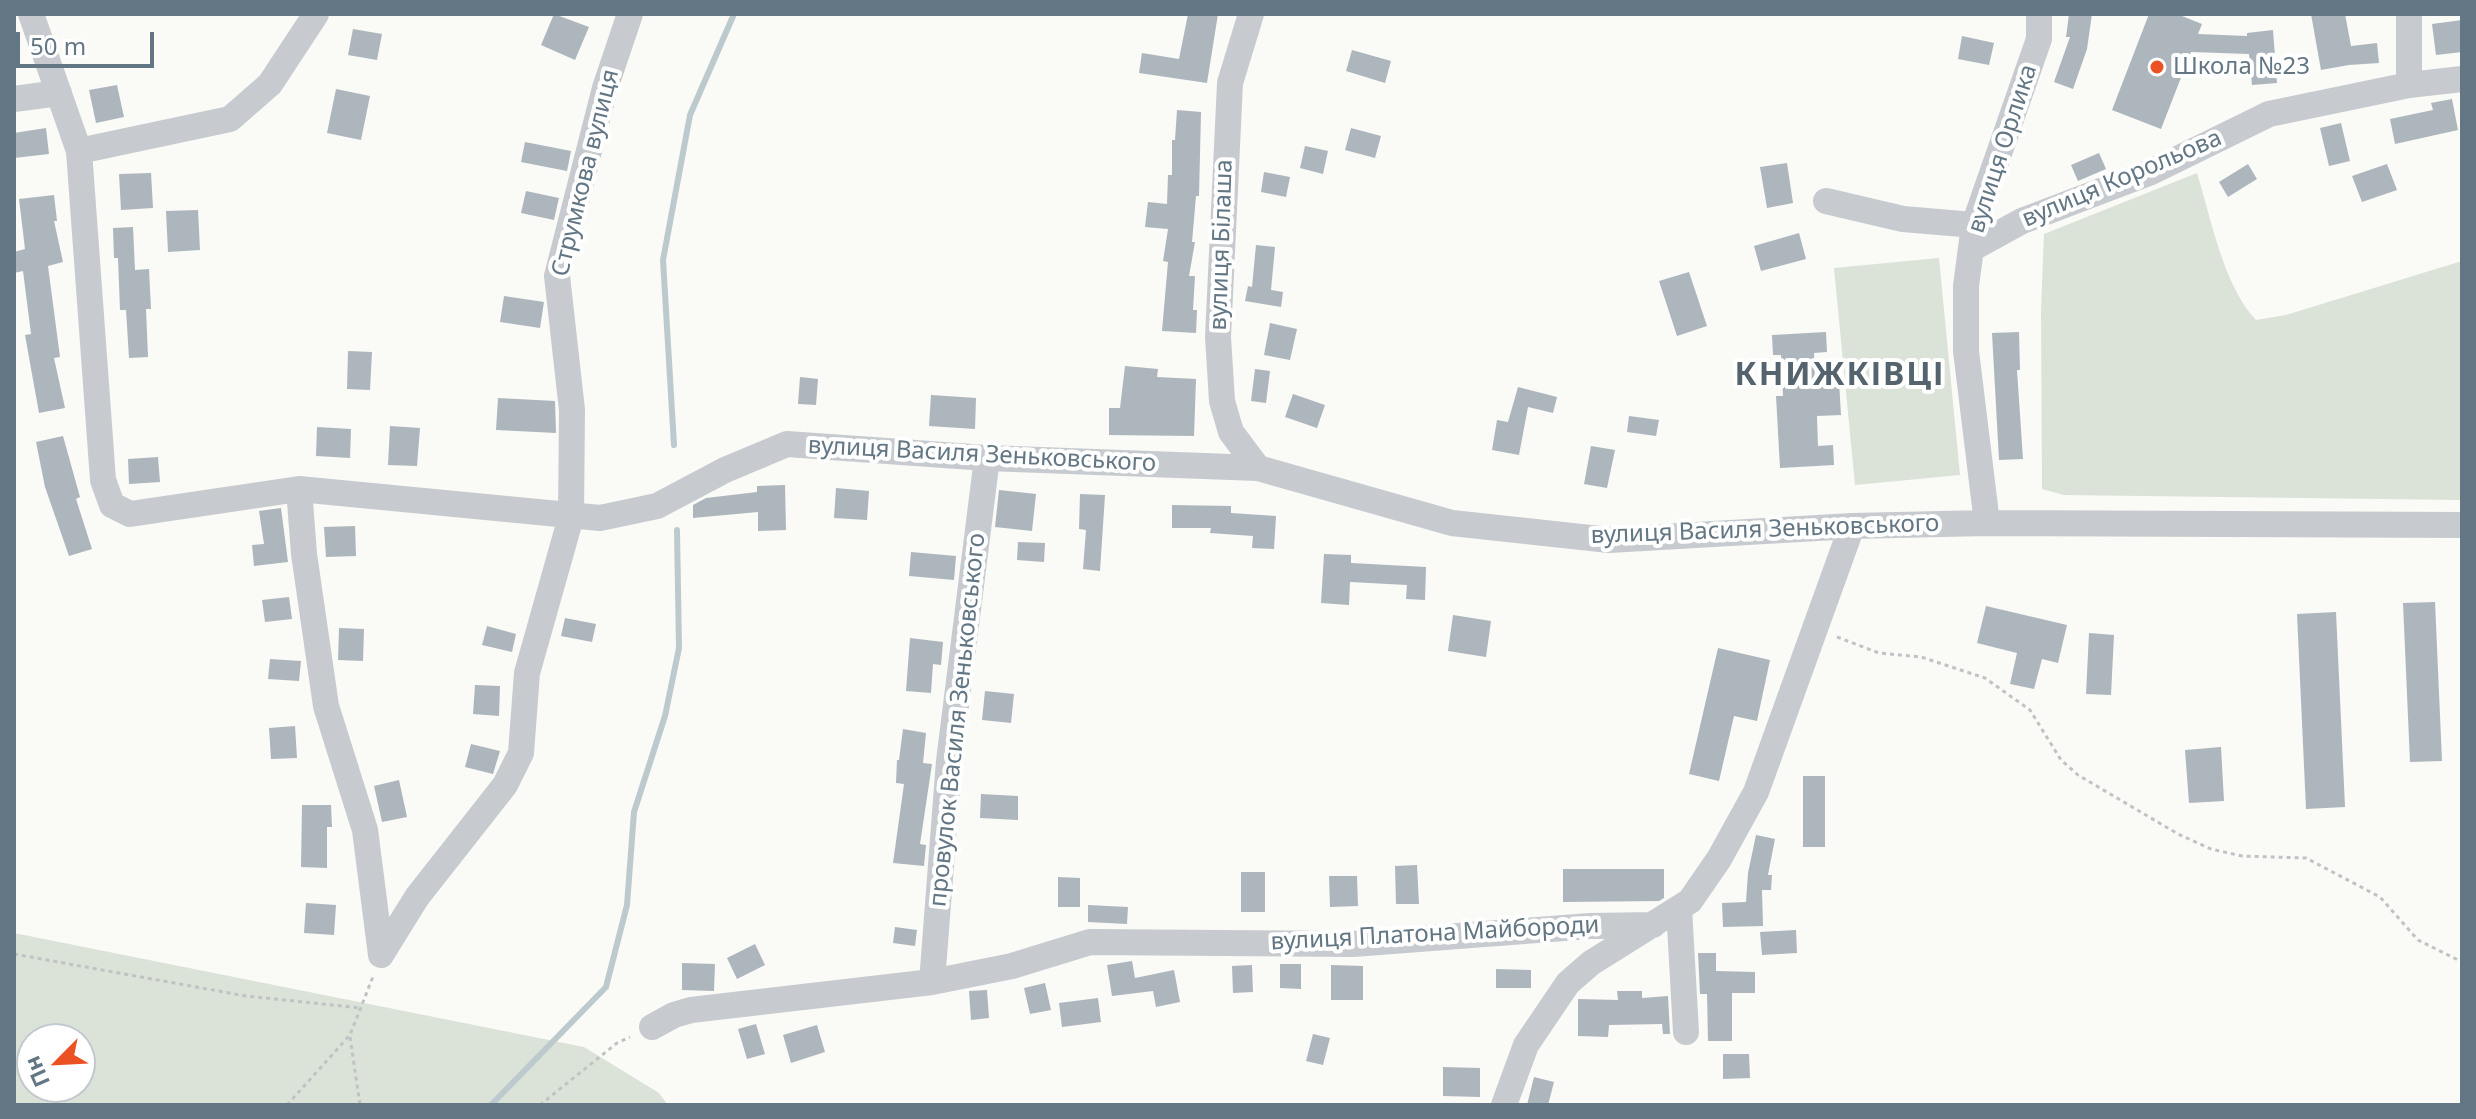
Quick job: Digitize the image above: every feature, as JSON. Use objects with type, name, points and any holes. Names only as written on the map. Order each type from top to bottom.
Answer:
[{"type":"street","name":"вулиця Василя Зеньковського","points":[[31,14],[79,151],[103,480],[112,505],[130,514],[299,489],[600,518],[657,506],[725,470],[787,444],[987,458],[1258,468],[1452,523],[1609,540],[1852,526],[1987,523],[2462,525]]},
{"type":"street","points":[[79,151],[230,119],[270,84],[316,14]]},
{"type":"street","name":"Струмкова вулиця","points":[[381,955],[417,897],[505,785],[521,753],[527,673],[571,517],[572,410],[557,276],[605,88],[630,14]]},
{"type":"street","name":"вулиця Білаша","points":[[1251,14],[1230,83],[1218,337],[1222,401],[1231,432],[1258,468]]},
{"type":"street","name":"вулиця Орлика","points":[[1987,523],[1966,351],[1966,286],[1973,237],[1985,193],[2039,39],[2039,14]]},
{"type":"street","points":[[2409,14],[2409,85]]},
{"type":"street","name":"вулиця Корольова","points":[[1973,237],[2151,172],[2269,114],[2409,85],[2462,79]]},
{"type":"street","points":[[14,99],[59,93]]},
{"type":"street","points":[[1985,193],[2022,221]]},
{"type":"street","points":[[1826,201],[1973,237]]},
{"type":"street","name":"провулок Василя Зеньковського","points":[[932,982],[949,761],[987,458]]},
{"type":"street","points":[[299,489],[304,554],[326,706],[365,830],[381,955]]},
{"type":"street","points":[[1504,1105],[1526,1045],[1568,983],[1591,963],[1690,901],[1719,859],[1756,792],[1852,526]]},
{"type":"street","points":[[1679,908],[1686,1032]]},
{"type":"street","name":"вулиця Платона Майбороди","points":[[652,1027],[691,1010],[932,982],[1012,966],[1090,942],[1353,944],[1590,926],[1653,925]]},
{"type":"path","points":[[1817,624],[1844,641],[1879,653],[1921,657],[1985,678],[2030,710],[2061,760],[2078,775],[2178,834],[2211,849],[2242,856],[2306,858],[2380,897],[2418,940],[2462,962]]},
{"type":"path","points":[[14,954],[246,996],[361,1008]]},
{"type":"path","points":[[287,1105],[350,1035],[381,955]]},
{"type":"path","points":[[540,1105],[617,1043],[652,1027]]},
{"type":"path","points":[[350,1035],[360,1105]]},
{"type":"shaded area","points":[[2197,173],[2227,270],[2235,289],[2256,320],[2286,315],[2462,261],[2462,500],[2064,495],[2042,489],[2041,310],[2044,234]]},
{"type":"shaded area","points":[[1939,258],[1960,475],[1855,485],[1834,268]]},
{"type":"shaded area","points":[[14,933],[584,1047],[659,1093],[668,1105],[14,1105]]},
{"type":"building","points":[[554,14],[589,27],[575,60],[541,45]]},
{"type":"building","points":[[1188,14],[1218,14],[1207,83],[1139,73],[1142,53],[1179,59]]},
{"type":"building","points":[[2069,14],[2092,14],[2087,49],[2073,89],[2054,82],[2070,37],[2066,37]]},
{"type":"building","name":"Школа №23","points":[[2149,14],[2177,14],[2202,24],[2198,34],[2247,36],[2247,33],[2273,30],[2277,83],[2252,85],[2249,54],[2191,52],[2161,129],[2112,110]]},
{"type":"building","points":[[2311,14],[2345,14],[2351,46],[2377,43],[2379,63],[2321,70]]},
{"type":"building","points":[[2462,20],[2462,52],[2436,55],[2432,24]]},
{"type":"building","points":[[353,29],[382,34],[377,60],[348,55]]},
{"type":"building","points":[[1962,36],[1994,43],[1989,65],[1958,59]]},
{"type":"building","points":[[1352,50],[1391,61],[1385,83],[1346,71]]},
{"type":"building","points":[[117,85],[124,117],[96,123],[89,90]]},
{"type":"building","points":[[336,89],[370,96],[361,140],[327,133]]},
{"type":"building","points":[[2452,99],[2458,130],[2395,144],[2390,119],[2433,110],[2431,103]]},
{"type":"building","points":[[1177,110],[1201,112],[1199,196],[1196,196],[1192,242],[1195,242],[1189,276],[1195,276],[1193,310],[1197,310],[1196,333],[1162,331],[1168,262],[1163,261],[1168,229],[1145,227],[1148,202],[1167,204]]},
{"type":"building","points":[[2341,123],[2350,161],[2329,166],[2320,128]]},
{"type":"building","points":[[46,128],[49,154],[14,158],[14,133]]},
{"type":"building","points":[[1351,128],[1381,136],[1375,158],[1345,150]]},
{"type":"building","points":[[525,142],[571,151],[567,171],[521,162]]},
{"type":"building","points":[[1305,146],[1328,151],[1323,174],[1300,168]]},
{"type":"building","points":[[2099,153],[2106,169],[2078,181],[2071,165]]},
{"type":"building","points":[[1787,163],[1793,203],[1767,208],[1760,167]]},
{"type":"building","points":[[2248,164],[2257,179],[2228,197],[2219,182]]},
{"type":"building","points":[[2387,164],[2397,190],[2362,202],[2352,176]]},
{"type":"building","points":[[1264,172],[1290,177],[1286,197],[1261,192]]},
{"type":"building","points":[[151,173],[153,208],[121,210],[119,174]]},
{"type":"building","points":[[526,191],[559,198],[554,220],[521,213]]},
{"type":"building","points":[[54,195],[57,221],[54,221],[63,262],[48,266],[60,357],[54,358],[65,408],[39,413],[25,335],[31,334],[23,271],[14,273],[14,252],[25,249],[19,199]]},
{"type":"building","points":[[198,210],[200,250],[168,252],[166,211]]},
{"type":"building","points":[[133,227],[135,270],[149,269],[151,309],[146,309],[148,357],[129,358],[126,310],[120,310],[118,258],[114,258],[113,228]]},
{"type":"building","points":[[1799,233],[1806,259],[1761,271],[1754,246]]},
{"type":"building","points":[[1256,245],[1275,247],[1271,290],[1283,292],[1281,307],[1245,301],[1248,286],[1252,287]]},
{"type":"building","points":[[1689,272],[1707,326],[1677,336],[1659,281]]},
{"type":"building","points":[[504,296],[544,302],[540,328],[500,322]]},
{"type":"building","points":[[1270,323],[1297,329],[1290,360],[1264,355]]},
{"type":"building","points":[[1826,332],[1827,352],[1814,353],[1815,382],[1839,381],[1841,415],[1817,416],[1818,446],[1833,445],[1834,465],[1780,468],[1776,396],[1783,396],[1781,355],[1773,355],[1772,335]]},
{"type":"building","points":[[2019,332],[2020,370],[2017,370],[2023,459],[1999,460],[1992,333]]},
{"type":"building","points":[[348,351],[372,352],[370,390],[347,389]]},
{"type":"building","points":[[1125,366],[1158,369],[1157,377],[1196,379],[1194,436],[1109,435],[1109,408],[1120,408]]},
{"type":"building","points":[[1255,369],[1270,371],[1266,403],[1251,401]]},
{"type":"building","points":[[800,377],[818,379],[816,405],[798,404]]},
{"type":"building","points":[[1518,387],[1557,397],[1553,413],[1528,407],[1519,455],[1492,450],[1497,420],[1508,422]]},
{"type":"building","points":[[1293,394],[1325,405],[1317,428],[1285,417]]},
{"type":"building","points":[[931,395],[976,398],[975,429],[929,426]]},
{"type":"building","points":[[498,398],[555,401],[556,433],[496,430]]},
{"type":"building","points":[[1629,416],[1659,420],[1656,436],[1627,432]]},
{"type":"building","points":[[390,426],[420,428],[417,466],[388,465]]},
{"type":"building","points":[[317,427],[351,429],[350,458],[316,456]]},
{"type":"building","points":[[63,436],[80,497],[76,499],[92,549],[69,556],[45,487],[36,442]]},
{"type":"building","points":[[1591,446],[1615,450],[1607,488],[1584,484]]},
{"type":"building","points":[[158,457],[160,482],[129,484],[128,459]]},
{"type":"building","points":[[785,485],[786,530],[758,531],[758,512],[693,518],[693,505],[706,498],[757,492],[757,486]]},
{"type":"building","points":[[836,488],[869,491],[867,520],[834,518]]},
{"type":"building","points":[[999,490],[1036,494],[1032,531],[995,527]]},
{"type":"building","points":[[1080,494],[1105,495],[1100,571],[1083,569],[1086,530],[1079,529]]},
{"type":"building","points":[[1172,505],[1231,506],[1231,513],[1276,516],[1274,549],[1252,548],[1253,536],[1210,533],[1211,528],[1172,528]]},
{"type":"building","points":[[281,508],[288,562],[254,566],[252,545],[264,544],[259,511]]},
{"type":"building","points":[[355,526],[356,556],[326,557],[324,527]]},
{"type":"building","points":[[1018,542],[1045,543],[1044,562],[1017,560]]},
{"type":"building","points":[[911,552],[956,556],[954,580],[909,576]]},
{"type":"building","points":[[1324,554],[1351,555],[1351,563],[1426,567],[1425,600],[1406,599],[1407,585],[1350,582],[1349,605],[1321,603]]},
{"type":"building","points":[[289,597],[292,619],[265,622],[262,600]]},
{"type":"building","points":[[2435,602],[2442,761],[2410,762],[2403,603]]},
{"type":"building","points":[[1986,606],[2067,625],[2058,663],[2042,659],[2034,689],[2010,684],[2017,653],[1977,643]]},
{"type":"building","points":[[2336,612],[2345,807],[2306,809],[2297,614]]},
{"type":"building","points":[[1453,615],[1491,621],[1486,657],[1448,651]]},
{"type":"building","points":[[565,618],[596,624],[592,642],[561,636]]},
{"type":"building","points":[[487,626],[516,634],[512,652],[482,645]]},
{"type":"building","points":[[339,628],[364,629],[363,661],[338,660]]},
{"type":"building","points":[[2089,633],[2114,635],[2111,695],[2086,694]]},
{"type":"building","points":[[910,638],[943,642],[941,665],[933,664],[931,693],[906,691]]},
{"type":"building","points":[[1718,648],[1770,660],[1757,721],[1734,716],[1719,781],[1689,774]]},
{"type":"building","points":[[270,659],[301,661],[299,681],[268,679]]},
{"type":"building","points":[[475,685],[500,686],[499,716],[473,714]]},
{"type":"building","points":[[985,691],[1014,694],[1011,723],[982,720]]},
{"type":"building","points":[[295,726],[297,758],[271,759],[269,728]]},
{"type":"building","points":[[903,729],[926,733],[923,763],[932,764],[920,844],[926,845],[924,866],[893,863],[904,784],[896,783]]},
{"type":"building","points":[[471,744],[500,751],[493,774],[465,767]]},
{"type":"building","points":[[2221,747],[2224,801],[2189,803],[2185,750]]},
{"type":"building","points":[[1803,776],[1825,776],[1825,847],[1803,847]]},
{"type":"building","points":[[399,780],[407,817],[382,822],[374,786]]},
{"type":"building","points":[[981,794],[1018,796],[1018,820],[980,818]]},
{"type":"building","points":[[302,805],[331,805],[332,827],[327,827],[327,868],[301,867]]},
{"type":"building","points":[[1756,835],[1775,839],[1768,875],[1772,875],[1771,890],[1762,890],[1763,926],[1723,927],[1722,903],[1746,902]]},
{"type":"building","points":[[1417,865],[1419,904],[1396,904],[1395,866]]},
{"type":"building","points":[[1563,869],[1664,869],[1664,898],[1659,901],[1563,902]]},
{"type":"building","points":[[1241,872],[1265,872],[1265,912],[1241,912]]},
{"type":"building","points":[[1329,876],[1357,876],[1358,906],[1330,907]]},
{"type":"building","points":[[1058,877],[1080,878],[1080,907],[1058,907]]},
{"type":"building","points":[[306,903],[336,905],[334,935],[304,933]]},
{"type":"building","points":[[1088,905],[1128,907],[1127,924],[1088,922]]},
{"type":"building","points":[[895,927],[917,930],[915,946],[893,943]]},
{"type":"building","points":[[1796,930],[1797,953],[1762,955],[1760,932]]},
{"type":"building","points":[[755,944],[765,965],[737,979],[727,958]]},
{"type":"building","points":[[1698,953],[1716,953],[1716,971],[1755,972],[1755,993],[1732,993],[1732,1041],[1708,1041],[1707,994],[1700,994]]},
{"type":"building","points":[[1132,961],[1135,978],[1174,970],[1180,1002],[1156,1007],[1153,991],[1112,996],[1107,965]]},
{"type":"building","points":[[682,963],[715,964],[714,991],[682,990]]},
{"type":"building","points":[[1280,964],[1301,964],[1301,989],[1280,988]]},
{"type":"building","points":[[1252,965],[1253,992],[1233,993],[1232,966]]},
{"type":"building","points":[[1331,965],[1363,966],[1363,1000],[1331,1000]]},
{"type":"building","points":[[1496,969],[1531,970],[1531,988],[1496,988]]},
{"type":"building","points":[[1045,983],[1051,1010],[1030,1014],[1024,988]]},
{"type":"building","points":[[987,990],[989,1018],[971,1020],[969,991]]},
{"type":"building","points":[[1617,991],[1642,991],[1642,998],[1668,996],[1670,1034],[1663,1034],[1662,1024],[1609,1025],[1608,1037],[1578,1036],[1578,999],[1618,1000]]},
{"type":"building","points":[[1098,998],[1101,1022],[1062,1027],[1059,1003]]},
{"type":"building","points":[[756,1024],[765,1054],[747,1059],[738,1029]]},
{"type":"building","points":[[817,1025],[825,1052],[791,1063],[783,1035]]},
{"type":"building","points":[[1313,1034],[1330,1038],[1323,1065],[1306,1061]]},
{"type":"building","points":[[1723,1054],[1749,1054],[1750,1078],[1723,1079]]},
{"type":"building","points":[[1443,1067],[1480,1068],[1480,1097],[1443,1096]]},
{"type":"building","points":[[1534,1077],[1554,1082],[1548,1105],[1527,1105]]},
{"type":"waterway","points":[[674,445],[663,260],[690,115],[734,14]]},
{"type":"waterway","points":[[491,1105],[606,987],[627,905],[634,812],[665,716],[679,648],[677,530]]},
{"type":"place","name":"Школа №23","points":[[2157,67]]},
{"type":"district","name":"КНИЖКІВЦІ","points":[[1840,376]]}]
